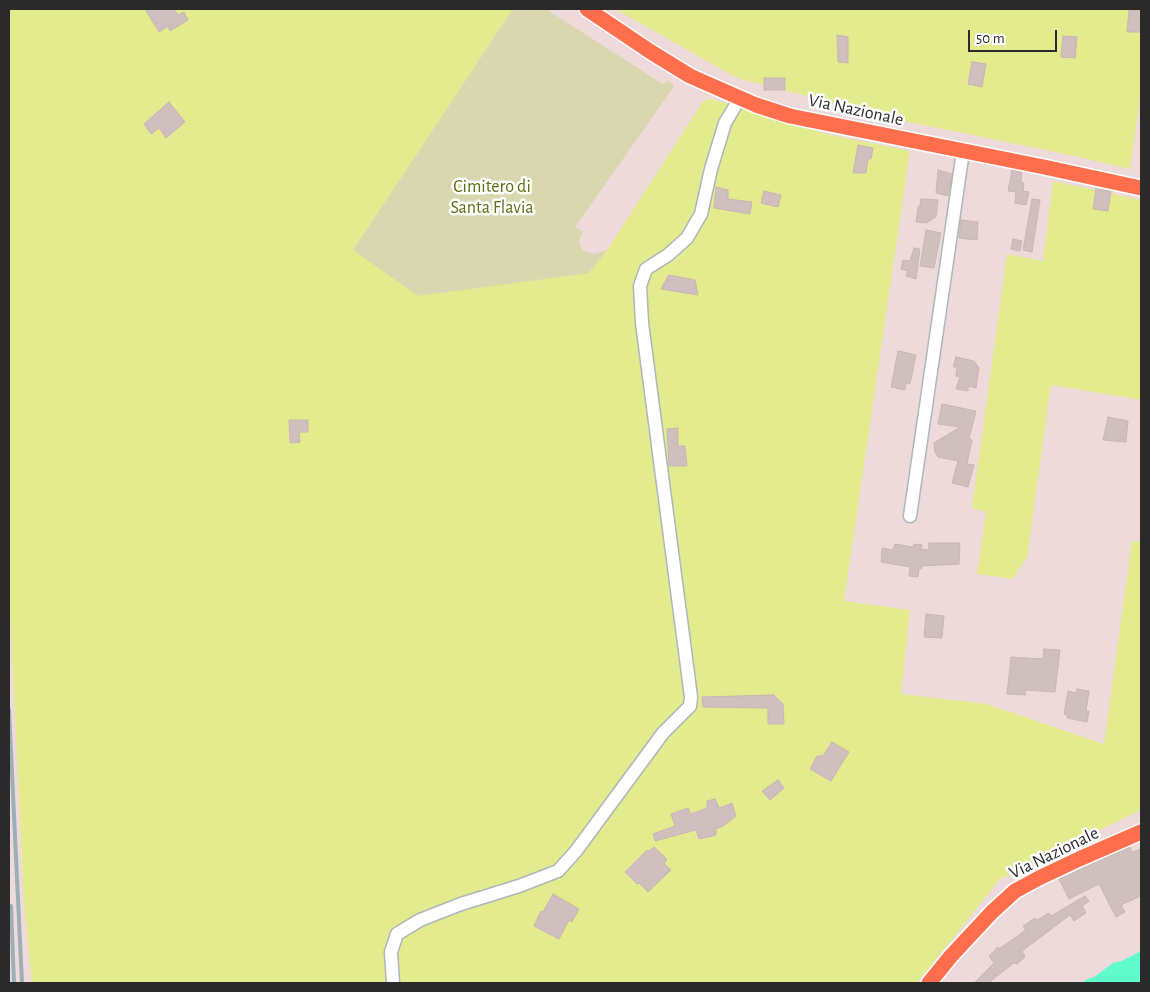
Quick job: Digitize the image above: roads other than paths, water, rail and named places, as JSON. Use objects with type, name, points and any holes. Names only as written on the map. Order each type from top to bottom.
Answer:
[{"type":"main road","name":"Via Nazionale","points":[[587,9],[690,76],[756,105],[790,116],[1141,188]]},
{"type":"main road","name":"Via Nazionale","points":[[929,983],[980,924],[1015,891],[1055,870],[1141,832]]},
{"type":"street","points":[[393,983],[391,952],[396,934],[420,920],[461,904],[520,886],[558,871],[576,851],[662,733],[690,706],[691,697],[642,323],[640,286],[646,269],[687,238],[700,214],[711,169],[726,124],[740,98]]},
{"type":"street","points":[[910,516],[963,151]]},
{"type":"railway","points":[[9,710],[22,983]]},
{"type":"railway","points":[[11,906],[14,983]]},
{"type":"park label","name":"Cimitero di Santa Flavia","points":[[492,197]]}]
